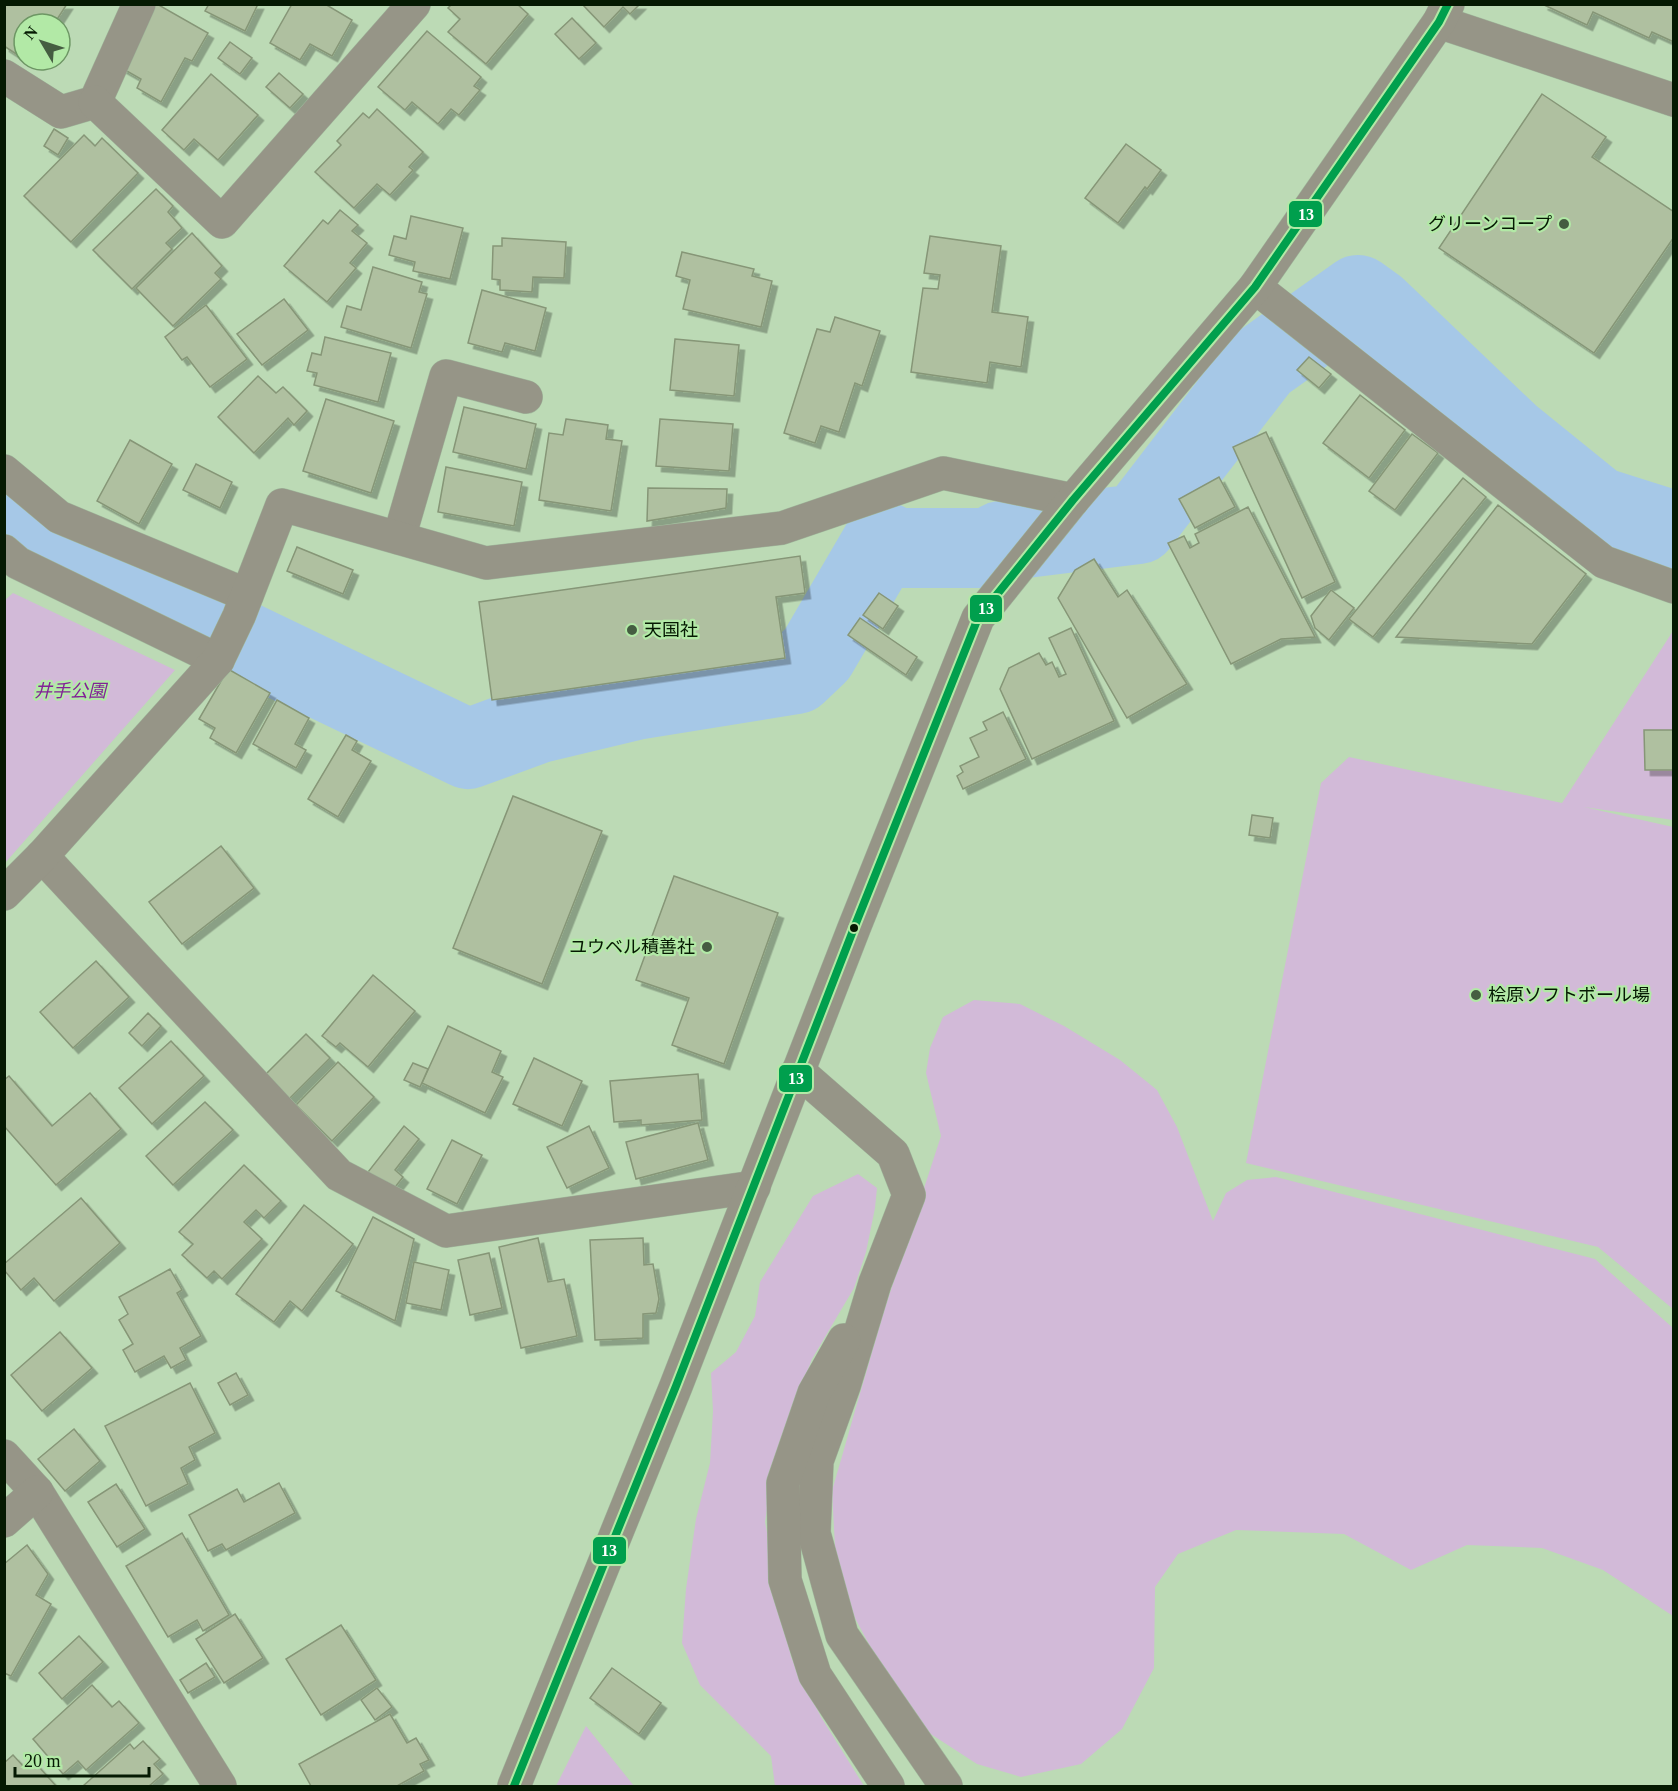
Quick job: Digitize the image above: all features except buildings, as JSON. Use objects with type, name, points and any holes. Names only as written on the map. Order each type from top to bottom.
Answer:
[{"type":"street","points":[[4,76],[61,112],[95,102],[140,4]]},
{"type":"street","points":[[95,102],[222,222],[414,4]]},
{"type":"street","points":[[514,1786],[676,1386],[978,618],[1069,505],[1255,286],[1444,13],[1674,100]]},
{"type":"street","points":[[1255,286],[1604,562],[1674,587]]},
{"type":"street","points":[[399,538],[446,376],[526,397]]},
{"type":"street","points":[[4,471],[59,517],[243,605]]},
{"type":"street","points":[[4,894],[42,856],[218,660],[243,605],[282,505],[486,563],[782,528],[943,473],[1069,505]]},
{"type":"street","points":[[9,563],[218,660]]},
{"type":"street","points":[[42,856],[339,1174],[446,1231],[754,1187]]},
{"type":"street","points":[[798,1071],[893,1154],[909,1195],[875,1283],[844,1386],[817,1461],[814,1533],[842,1635],[946,1786]]},
{"type":"street","points":[[875,1283],[814,1393],[783,1483],[784,1569],[785,1580],[815,1675],[888,1786]]},
{"type":"street","points":[[4,1456],[37,1492],[220,1786]]},
{"type":"street","points":[[4,1521],[37,1492]]},
{"type":"green space","name":"井手公園","points":[[13,593],[175,670],[5,863],[4,601]]},
{"type":"green space","name":"桧原ソフトボール場","points":[[1673,631],[1673,820],[1584,807],[1673,827],[1673,1309],[1598,1247],[1246,1163],[1321,783],[1349,757],[1562,803]]},
{"type":"green space","points":[[974,1000],[1020,1004],[1064,1026],[1120,1060],[1157,1090],[1177,1127],[1213,1221],[1226,1193],[1247,1180],[1276,1177],[1595,1259],[1673,1328],[1673,1616],[1603,1570],[1542,1548],[1467,1545],[1411,1570],[1344,1534],[1236,1530],[1178,1554],[1155,1587],[1154,1668],[1122,1729],[1081,1764],[1021,1777],[977,1764],[923,1729],[881,1667],[855,1618],[836,1565],[832,1491],[882,1317],[941,1136],[926,1073],[930,1048],[943,1017]]},
{"type":"green space","points":[[858,1174],[877,1188],[866,1252],[854,1288],[812,1359],[776,1453],[765,1522],[791,1657],[821,1717],[864,1786],[775,1786],[771,1756],[700,1685],[682,1643],[686,1589],[696,1519],[710,1463],[713,1411],[711,1373],[736,1352],[755,1316],[760,1282],[813,1196]]},
{"type":"green space","points":[[586,1726],[634,1786],[556,1786]]},
{"type":"waterway","points":[[4,512],[32,535],[199,620],[468,749],[539,723],[635,700],[796,674],[817,654],[883,541],[897,548],[989,548],[1001,541],[1138,524],[1261,364],[1358,295],[1376,308],[1509,435],[1598,507],[1674,531]]},
{"type":"transit line","name":"13","points":[[514,1786],[676,1386],[854,928],[978,618],[1073,500],[1255,287],[1439,22],[1448,4]]},
{"type":"place","name":"グリーンコープ","points":[[1564,224]]},
{"type":"place","name":"天国社","points":[[632,630]]},
{"type":"place","name":"ユウベル積善社","points":[[707,947]]},
{"type":"place","name":"桧原ソフトボール場","points":[[1476,995]]}]
